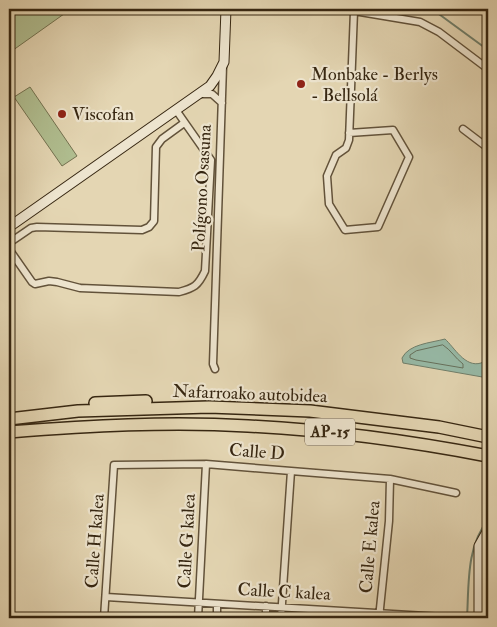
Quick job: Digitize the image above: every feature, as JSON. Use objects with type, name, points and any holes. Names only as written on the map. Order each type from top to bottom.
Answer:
[{"type":"highway","points":[[9,411],[114,402],[214,400],[276,404],[310,411]]},
{"type":"highway","name":"Nafarroako autobidea","points":[[9,419],[78,411],[209,407],[310,411],[439,427],[488,437]]},
{"type":"highway","name":"Nafarroako autobidea","points":[[9,432],[118,426],[247,426],[343,433],[488,456]]},
{"type":"street","name":"Polígono Osasuna","points":[[215,369],[213,364],[214,281],[226,9]]},
{"type":"street","points":[[340,9],[420,22],[439,32],[488,70]]},
{"type":"street","points":[[349,133],[393,130],[410,157],[378,227],[345,230],[328,204],[327,176],[336,155],[346,148],[349,133],[354,11]]},
{"type":"street","points":[[9,226],[200,94],[210,86],[224,62]]},
{"type":"street","points":[[200,94],[212,94],[222,103]]},
{"type":"street","points":[[9,250],[35,284],[49,281],[80,288],[179,292],[192,289],[200,282],[205,271],[211,160],[176,110]]},
{"type":"street","points":[[9,243],[31,228],[37,227],[142,230],[149,227],[154,221],[156,148],[162,139],[184,123]]},
{"type":"street","points":[[463,129],[488,148]]},
{"type":"street","name":"Calle D","points":[[114,466],[206,464],[390,479],[456,493]]},
{"type":"street","name":"Calle G kalea","points":[[198,618],[206,464]]},
{"type":"street","name":"Calle H kalea","points":[[104,618],[114,466]]},
{"type":"street","points":[[281,618],[291,471]]},
{"type":"street","name":"Calle E kalea","points":[[379,615],[389,521],[390,479]]},
{"type":"street","points":[[479,618],[479,546],[488,530]]},
{"type":"street","name":"Calle C kalea","points":[[106,597],[198,604],[266,606],[379,615],[460,618]]},
{"type":"street","points":[[217,604],[217,618]]},
{"type":"street","points":[[266,606],[266,618]]},
{"type":"shaded area","points":[[9,9],[71,9],[9,53]]},
{"type":"shaded area","points":[[30,87],[77,156],[62,166],[14,97]]},
{"type":"water","points":[[445,339],[465,360],[475,364],[488,359],[488,378],[403,363],[402,358],[405,353],[415,347]]},
{"type":"waterway","points":[[432,9],[488,50]]},
{"type":"waterway","points":[[467,618],[472,554],[481,531],[488,520]]},
{"type":"place","name":"Monbake - Berlys - Bellsolá","points":[[301,84]]},
{"type":"place","name":"Viscofan","points":[[62,114]]}]
